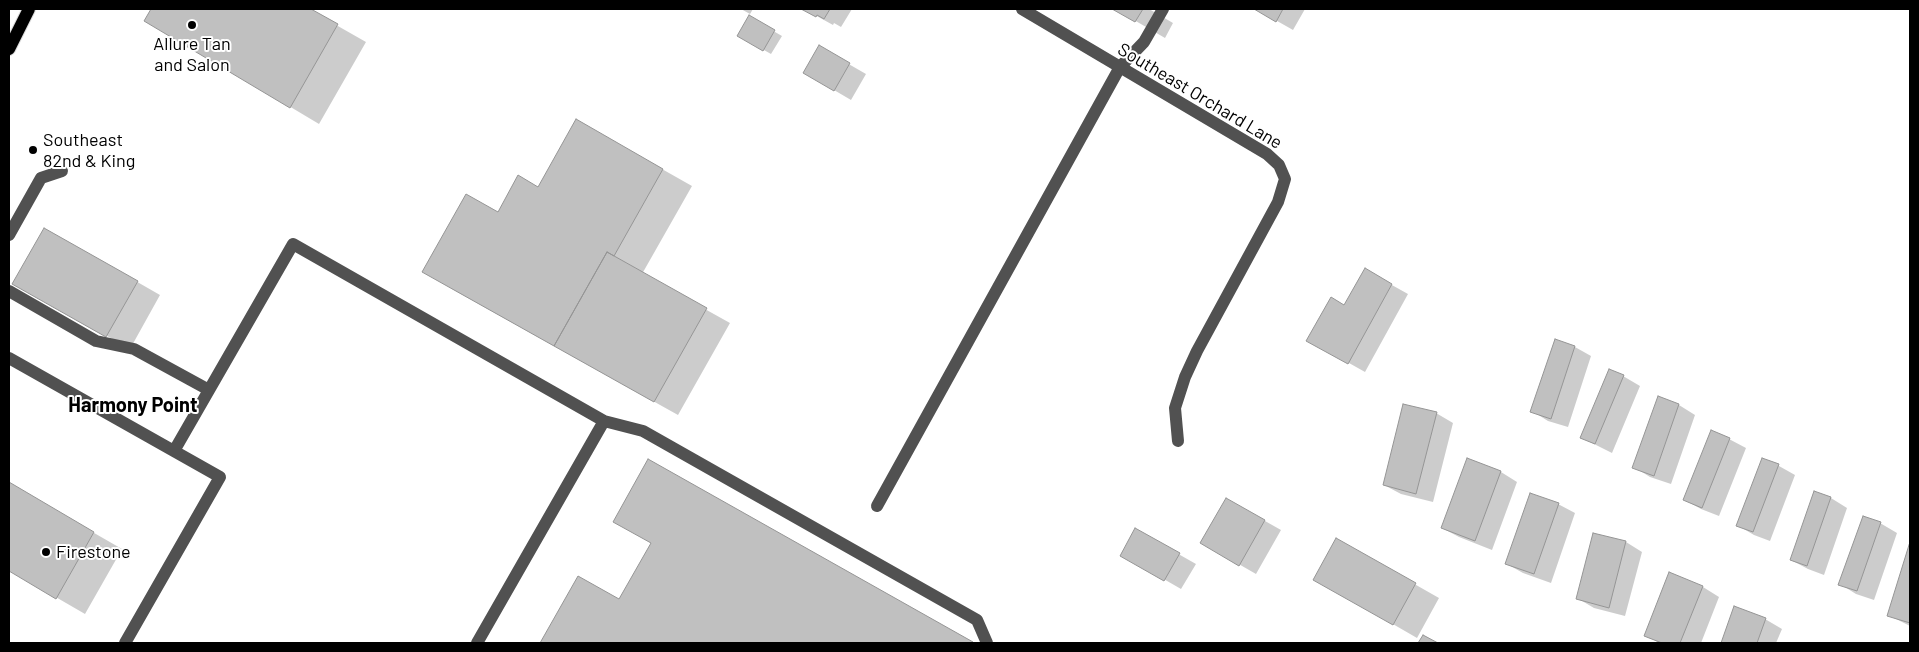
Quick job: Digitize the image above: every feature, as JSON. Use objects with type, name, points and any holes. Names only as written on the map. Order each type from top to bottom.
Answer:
[{"type":"main road","points":[[9,49],[29,9]]},
{"type":"street","name":"Southeast Orchard Lane","points":[[1022,9],[1267,154],[1279,165],[1285,180],[1278,202],[1197,351],[1185,377],[1175,408],[1178,441]]},
{"type":"street","points":[[877,506],[1120,67],[1144,42],[1162,9]]},
{"type":"street","points":[[9,235],[41,178],[62,171]]},
{"type":"street","points":[[174,451],[293,244],[604,421],[643,431],[977,620],[988,643]]},
{"type":"street","points":[[9,291],[96,341],[134,349],[210,390]]},
{"type":"street","points":[[9,358],[220,477],[125,643]]},
{"type":"street","points":[[477,643],[604,421]]},
{"type":"building","points":[[151,9],[311,9],[338,24],[290,108],[144,21]]},
{"type":"building","points":[[801,9],[830,9],[824,19]]},
{"type":"building","points":[[1112,9],[1143,9],[1135,22]]},
{"type":"building","points":[[1254,9],[1283,9],[1276,22]]},
{"type":"building","points":[[749,15],[775,30],[763,51],[737,36]]},
{"type":"building","points":[[819,45],[850,63],[834,91],[803,73]]},
{"type":"building","points":[[576,119],[663,169],[614,256],[607,252],[554,346],[422,272],[466,194],[498,212],[518,175],[538,187]]},
{"type":"building","points":[[44,228],[138,281],[106,337],[12,284]]},
{"type":"building","points":[[607,252],[707,308],[654,402],[554,346]]},
{"type":"building","points":[[1365,268],[1392,284],[1348,364],[1306,341],[1331,297],[1344,305]]},
{"type":"building","points":[[1555,339],[1575,346],[1551,419],[1530,412]]},
{"type":"building","points":[[1609,369],[1624,375],[1595,444],[1580,438]]},
{"type":"building","points":[[1658,396],[1679,404],[1654,476],[1632,468]]},
{"type":"building","points":[[1403,404],[1437,412],[1416,494],[1383,485]]},
{"type":"building","points":[[1711,430],[1730,438],[1702,508],[1683,500]]},
{"type":"building","points":[[1467,458],[1501,471],[1475,541],[1441,528]]},
{"type":"building","points":[[1762,458],[1779,464],[1753,532],[1736,526]]},
{"type":"building","points":[[648,459],[973,642],[540,643],[578,576],[619,599],[651,543],[613,522]]},
{"type":"building","name":"Firestone","points":[[9,482],[94,532],[56,599],[9,571]]},
{"type":"building","points":[[1814,491],[1831,497],[1807,566],[1790,560]]},
{"type":"building","points":[[1530,493],[1559,503],[1534,574],[1505,564]]},
{"type":"building","points":[[1226,498],[1265,520],[1239,566],[1200,543]]},
{"type":"building","points":[[1863,516],[1881,522],[1857,591],[1838,585]]},
{"type":"building","points":[[1135,528],[1180,553],[1164,581],[1120,556]]},
{"type":"building","points":[[1593,533],[1626,541],[1609,608],[1576,599]]},
{"type":"building","points":[[1336,538],[1416,583],[1393,625],[1313,580]]},
{"type":"building","points":[[1910,546],[1910,623],[1887,616]]},
{"type":"building","points":[[1669,572],[1703,586],[1680,643],[1662,643],[1644,636]]},
{"type":"building","points":[[1734,606],[1766,618],[1757,643],[1721,643]]},
{"type":"building","points":[[1423,635],[1438,643],[1418,643]]},
{"type":"place","name":"Allure Tan and Salon","points":[[192,25]]},
{"type":"place","name":"Southeast 82nd & King","points":[[33,150]]},
{"type":"place","name":"Firestone","points":[[46,552]]},
{"type":"district","name":"Harmony Point","points":[[133,405]]}]
